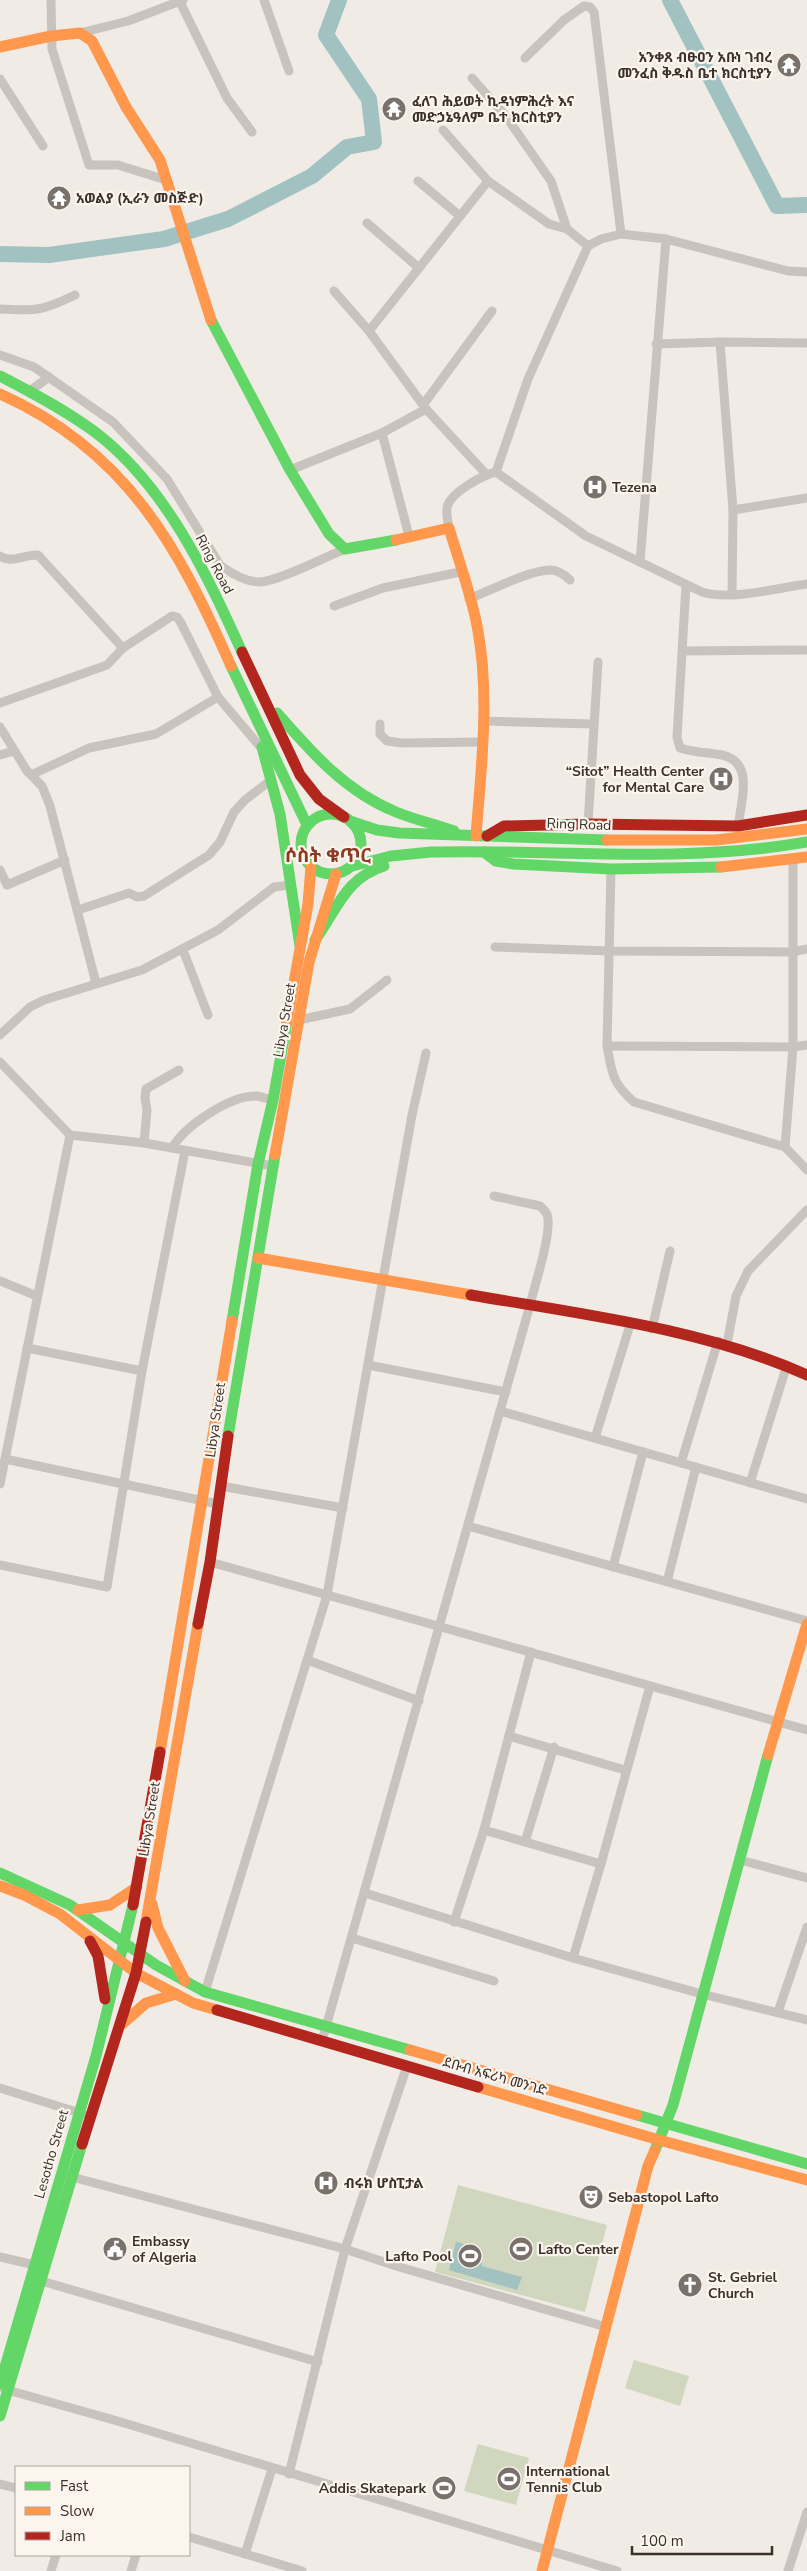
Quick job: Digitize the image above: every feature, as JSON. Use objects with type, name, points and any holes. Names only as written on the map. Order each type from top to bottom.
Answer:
[{"type":"main road","points":[[0,47],[51,36],[80,33],[92,41],[126,107],[160,160],[209,316],[290,470],[329,534],[345,549],[355,549],[449,528],[478,630],[483,675],[483,742],[477,836]]},
{"type":"main road","name":"Ring Road","points":[[0,376],[31,390],[70,413],[107,441],[136,470],[165,506],[193,551],[294,761],[308,785],[320,800],[347,819],[384,831],[477,836],[708,841],[740,839],[807,829]]},
{"type":"main road","name":"Ring Road","points":[[0,394],[40,413],[73,435],[103,462],[149,512],[178,557],[307,825]]},
{"type":"main road","points":[[263,696],[319,762],[340,781],[369,801],[390,810],[477,836],[504,826],[588,824],[641,827],[738,826],[807,815]]},
{"type":"main road","points":[[256,720],[280,814],[300,946]]},
{"type":"main road","points":[[328,814],[347,819],[359,835],[361,843],[357,860],[352,866],[336,874],[328,874],[311,867],[301,852],[300,842],[307,825],[313,819],[328,814]]},
{"type":"main road","name":"Ring Road","points":[[352,866],[378,856],[434,853],[726,854],[770,850],[807,842]]},
{"type":"main road","points":[[484,852],[496,861],[513,864],[611,868],[719,867],[807,857]]},
{"type":"main road","points":[[315,940],[326,926],[341,899],[365,873],[434,853]]},
{"type":"main road","name":"Libya Street","points":[[126,1938],[137,1886],[258,1164],[273,1100],[308,904],[311,867]]},
{"type":"main road","name":"Libya Street","points":[[136,1973],[151,1900],[180,1715],[210,1562],[238,1370],[299,1020],[315,940],[336,874]]},
{"type":"main road","points":[[258,1258],[383,1282],[530,1305],[722,1343],[787,1365],[807,1375]]},
{"type":"main road","points":[[542,2571],[648,2166],[673,2105],[702,1994],[807,1623]]},
{"type":"main road","name":"ደቡብ አፍሪካ መንገድ","points":[[0,1873],[29,1884],[78,1910],[126,1938],[140,1953],[186,1983],[204,1992],[807,2164]]},
{"type":"main road","name":"ደቡብ አፍሪካ መንገድ","points":[[0,1886],[24,1895],[60,1914],[136,1973],[176,1994],[219,2012],[659,2140],[807,2180]]},
{"type":"main road","points":[[78,1910],[94,1910],[118,1903],[137,1886]]},
{"type":"main road","points":[[151,1900],[158,1928],[186,1983]]},
{"type":"main road","points":[[85,1934],[98,1956],[104,1984],[106,2011]]},
{"type":"main road","name":"Lesotho Street","points":[[0,2416],[3,2388],[40,2266],[61,2174],[96,2056],[126,1938]]},
{"type":"main road","name":"Lesotho Street","points":[[40,2266],[92,2117],[116,2032],[136,1973]]},
{"type":"main road","points":[[116,2032],[133,2011],[147,2001],[159,1996],[176,1994]]},
{"type":"street","points":[[51,0],[52,49],[89,165],[118,165],[166,180]]},
{"type":"street","points":[[264,0],[289,72]]},
{"type":"street","points":[[80,33],[128,21],[181,1],[228,98],[252,132]]},
{"type":"street","points":[[525,58],[564,20],[584,6],[590,7],[594,12],[621,234]]},
{"type":"street","points":[[472,78],[505,115],[551,181],[567,229]]},
{"type":"street","points":[[0,79],[43,146]]},
{"type":"street","points":[[443,130],[488,181],[548,224],[567,229],[588,246]]},
{"type":"street","points":[[418,181],[460,216]]},
{"type":"street","points":[[370,331],[488,181]]},
{"type":"street","points":[[368,223],[419,268]]},
{"type":"street","points":[[496,472],[528,379],[588,246],[601,239],[621,234],[666,239],[788,271],[807,272]]},
{"type":"street","points":[[640,562],[656,344],[666,239]]},
{"type":"street","points":[[334,291],[370,331],[425,407],[486,474]]},
{"type":"street","points":[[0,309],[34,310],[47,308],[75,295]]},
{"type":"street","points":[[290,470],[382,433],[425,407],[492,311]]},
{"type":"street","points":[[656,344],[720,342],[807,343]]},
{"type":"street","points":[[720,342],[733,510],[732,594]]},
{"type":"street","points":[[0,355],[34,367],[112,422],[167,479],[220,565],[231,573],[245,579],[260,582],[345,549]]},
{"type":"street","points":[[31,390],[50,377]]},
{"type":"street","points":[[382,433],[409,536]]},
{"type":"street","points":[[449,528],[447,508],[451,499],[486,474],[496,472],[586,536],[686,585],[713,596],[807,584]]},
{"type":"street","points":[[733,510],[807,498]]},
{"type":"street","points":[[0,556],[3,559],[12,559],[28,554],[38,555],[123,648]]},
{"type":"street","points":[[469,599],[537,572],[552,570],[563,574],[570,580]]},
{"type":"street","points":[[334,606],[383,588],[460,572]]},
{"type":"street","points":[[686,585],[677,717],[680,748],[690,752],[733,758],[740,765],[744,776],[738,826]]},
{"type":"street","points":[[0,703],[107,665],[123,648],[172,616],[177,618],[218,697],[263,750]]},
{"type":"street","points":[[682,651],[807,650]]},
{"type":"street","points":[[588,824],[598,662]]},
{"type":"street","points":[[31,775],[89,748],[156,734],[218,697]]},
{"type":"street","points":[[483,721],[593,724]]},
{"type":"street","points":[[380,724],[380,734],[387,741],[402,743],[483,742]]},
{"type":"street","points":[[0,727],[31,775],[42,786],[65,860],[96,983]]},
{"type":"street","points":[[0,755],[14,751]]},
{"type":"street","points":[[78,910],[129,893],[137,897],[144,896],[209,855],[220,842],[234,812],[271,780]]},
{"type":"street","points":[[0,870],[7,884],[65,860]]},
{"type":"street","points":[[785,1147],[793,1047],[793,860]]},
{"type":"street","points":[[611,868],[607,1046],[612,1075],[619,1090],[634,1102],[785,1147],[807,1170]]},
{"type":"street","points":[[0,1035],[30,1007],[44,1000],[142,970],[218,930],[265,892],[274,887],[291,885]]},
{"type":"street","points":[[495,947],[610,951],[792,952],[807,949]]},
{"type":"street","points":[[183,950],[208,1015]]},
{"type":"street","points":[[299,1020],[350,1009],[387,980]]},
{"type":"street","points":[[607,1046],[793,1047],[807,1045]]},
{"type":"street","points":[[204,1992],[327,1595],[412,1115],[426,1053]]},
{"type":"street","points":[[0,1062],[70,1135],[144,1142],[273,1166]]},
{"type":"street","points":[[144,1142],[148,1110],[145,1098],[146,1088],[179,1070]]},
{"type":"street","points":[[172,1148],[180,1135],[219,1108],[256,1096],[273,1100]]},
{"type":"street","points":[[0,1484],[70,1135]]},
{"type":"street","points":[[0,1565],[107,1587],[142,1371],[185,1151]]},
{"type":"street","points":[[322,2041],[506,1392],[547,1234],[548,1220],[546,1211],[540,1206],[494,1196]]},
{"type":"street","points":[[681,1463],[736,1296],[748,1272],[807,1210]]},
{"type":"street","points":[[652,1329],[670,1250]]},
{"type":"street","points":[[0,1281],[38,1296]]},
{"type":"street","points":[[595,1438],[630,1324]]},
{"type":"street","points":[[27,1348],[142,1371]]},
{"type":"street","points":[[368,1365],[506,1392]]},
{"type":"street","points":[[750,1483],[787,1365]]},
{"type":"street","points":[[500,1411],[807,1499]]},
{"type":"street","points":[[613,1567],[643,1452]]},
{"type":"street","points":[[5,1459],[218,1504]]},
{"type":"street","points":[[667,1582],[696,1467]]},
{"type":"street","points":[[221,1486],[343,1508]]},
{"type":"street","points":[[468,1526],[807,1623]]},
{"type":"street","points":[[210,1562],[807,1730]]},
{"type":"street","points":[[454,1922],[484,1830],[531,1652]]},
{"type":"street","points":[[307,1660],[419,1701]]},
{"type":"street","points":[[573,1958],[650,1686]]},
{"type":"street","points":[[509,1736],[625,1770]]},
{"type":"street","points":[[525,1842],[554,1748]]},
{"type":"street","points":[[484,1830],[601,1864]]},
{"type":"street","points":[[740,1860],[807,1878]]},
{"type":"street","points":[[364,1894],[573,1958],[702,1994],[807,2020]]},
{"type":"street","points":[[778,2012],[807,1927]]},
{"type":"street","points":[[352,1938],[494,1980]]},
{"type":"street","points":[[289,2474],[345,2249],[407,2066]]},
{"type":"street","points":[[0,2088],[92,2117]]},
{"type":"street","points":[[61,2174],[345,2249],[404,2269],[606,2327]]},
{"type":"street","points":[[0,2257],[40,2266]]},
{"type":"street","points":[[36,2280],[318,2362]]},
{"type":"street","points":[[3,2388],[617,2571]]},
{"type":"street","points":[[245,2554],[272,2469]]},
{"type":"street","points":[[0,2484],[15,2488]]},
{"type":"street","points":[[788,2571],[807,2512]]},
{"type":"street","points":[[190,2537],[302,2571]]},
{"type":"street","points":[[50,2571],[56,2556]]},
{"type":"street","points":[[131,2571],[136,2556]]},
{"type":"green space","name":"Lafto Center","points":[[458,2185],[607,2225],[585,2312],[435,2272]]},
{"type":"green space","points":[[634,2360],[689,2376],[680,2406],[625,2388]]},
{"type":"green space","name":"International Tennis Club","points":[[478,2444],[529,2458],[516,2505],[464,2491]]},
{"type":"water","points":[[456,2242],[473,2250],[479,2257],[482,2266],[522,2277],[517,2290],[449,2270]]},
{"type":"waterway","points":[[0,254],[49,255],[164,239],[228,219],[312,176],[347,147],[374,142],[369,99],[326,35],[339,0]]},
{"type":"waterway","points":[[670,0],[777,206],[807,205]]},
{"type":"traffic: fast","points":[[211,320],[290,470],[329,534],[345,549],[396,540]]},
{"type":"traffic: fast","points":[[0,376],[37,395],[84,424],[120,454],[143,478],[182,533],[214,592],[242,652]]},
{"type":"traffic: fast","points":[[231,666],[307,825]]},
{"type":"traffic: fast","points":[[277,713],[317,757],[361,794],[396,812],[454,831]]},
{"type":"traffic: fast","points":[[262,747],[280,814],[300,946]]},
{"type":"traffic: fast","points":[[325,814],[337,814],[348,819],[356,827],[361,838],[361,844],[359,856],[348,869],[337,874],[325,874],[314,869],[306,861],[301,850],[301,838],[306,827],[314,819],[325,814]]},
{"type":"traffic: fast","points":[[350,821],[377,830],[399,833],[607,840]]},
{"type":"traffic: fast","points":[[352,866],[391,856],[431,852],[666,854],[760,849],[807,842]]},
{"type":"traffic: fast","points":[[484,852],[496,861],[513,864],[611,869],[721,867]]},
{"type":"traffic: fast","points":[[315,940],[343,896],[351,887],[360,878],[384,866]]},
{"type":"traffic: fast","points":[[232,1321],[258,1164],[273,1100],[287,1022]]},
{"type":"traffic: fast","points":[[228,1436],[275,1155]]},
{"type":"traffic: fast","points":[[655,2150],[673,2105],[768,1755]]},
{"type":"traffic: fast","points":[[0,1873],[70,1905],[156,1965],[205,1992],[410,2050]]},
{"type":"traffic: fast","points":[[0,2384],[96,2056],[133,1905]]},
{"type":"traffic: fast","points":[[637,2115],[807,2164]]},
{"type":"traffic: fast","points":[[0,2416],[82,2144]]},
{"type":"traffic: slow","points":[[0,47],[51,36],[80,33],[92,41],[126,107],[160,160],[211,320]]},
{"type":"traffic: slow","points":[[0,394],[44,417],[82,443],[114,473],[143,506],[168,542],[190,581],[231,666]]},
{"type":"traffic: slow","points":[[396,540],[449,528],[465,579],[482,656],[484,708],[476,836]]},
{"type":"traffic: slow","points":[[607,840],[716,840],[807,829]]},
{"type":"traffic: slow","points":[[721,867],[807,857]]},
{"type":"traffic: slow","points":[[287,1022],[308,904],[311,867]]},
{"type":"traffic: slow","points":[[275,1155],[309,962],[336,874]]},
{"type":"traffic: slow","points":[[258,1258],[471,1295]]},
{"type":"traffic: slow","points":[[160,1752],[232,1321]]},
{"type":"traffic: slow","points":[[146,1922],[198,1624]]},
{"type":"traffic: slow","points":[[768,1755],[807,1624]]},
{"type":"traffic: slow","points":[[0,1886],[24,1895],[60,1914],[136,1973],[193,2003],[217,2010]]},
{"type":"traffic: slow","points":[[78,1910],[110,1905],[137,1887]]},
{"type":"traffic: slow","points":[[152,1904],[158,1928],[185,1981]]},
{"type":"traffic: slow","points":[[122,2024],[146,2003],[176,1994]]},
{"type":"traffic: slow","points":[[410,2050],[637,2115]]},
{"type":"traffic: slow","points":[[478,2087],[659,2140],[807,2180]]},
{"type":"traffic: slow","points":[[542,2571],[648,2166],[655,2150]]},
{"type":"traffic: jam","points":[[242,652],[300,775],[319,799],[344,817]]},
{"type":"traffic: jam","points":[[487,836],[504,826],[588,824],[738,826],[807,815]]},
{"type":"traffic: jam","points":[[471,1295],[685,1334],[768,1359],[807,1375]]},
{"type":"traffic: jam","points":[[198,1624],[210,1562],[228,1436]]},
{"type":"traffic: jam","points":[[133,1905],[160,1752]]},
{"type":"traffic: jam","points":[[82,2144],[136,1973],[146,1922]]},
{"type":"traffic: jam","points":[[90,1941],[98,1956],[105,1999]]},
{"type":"traffic: jam","points":[[217,2010],[478,2087]]},
{"type":"place","name":"አንቀጸ ብፁዐን አቡነ ገብረ መንፈስ ቅዱስ ቤተ ክርስቲያን","points":[[789,65]]},
{"type":"place","name":"ፈለገ ሕይወት ኪዳነምሕረት እና መድኃኔዓለም ቤተ ክርስቲያን","points":[[394,109]]},
{"type":"place","name":"አወልያ (ኢራን መስጅድ)","points":[[59,198]]},
{"type":"place","name":"Tezena","points":[[595,487]]},
{"type":"place","name":"“Sitot” Health Center for Mental Care","points":[[721,779]]},
{"type":"place","name":"ብሩክ ሆስፒታል","points":[[326,2183]]},
{"type":"place","name":"Sebastopol Lafto","points":[[591,2197]]},
{"type":"place","name":"Embassy of Algeria","points":[[115,2249]]},
{"type":"place","name":"Lafto Center","points":[[521,2249]]},
{"type":"place","name":"Lafto Pool","points":[[470,2256]]},
{"type":"place","name":"St. Gebriel Church","points":[[690,2285]]},
{"type":"place","name":"International Tennis Club","points":[[509,2479]]},
{"type":"place","name":"Addis Skatepark","points":[[444,2488]]},
{"type":"district","name":"ሶስት ቁጥር","points":[[328,855]]}]
